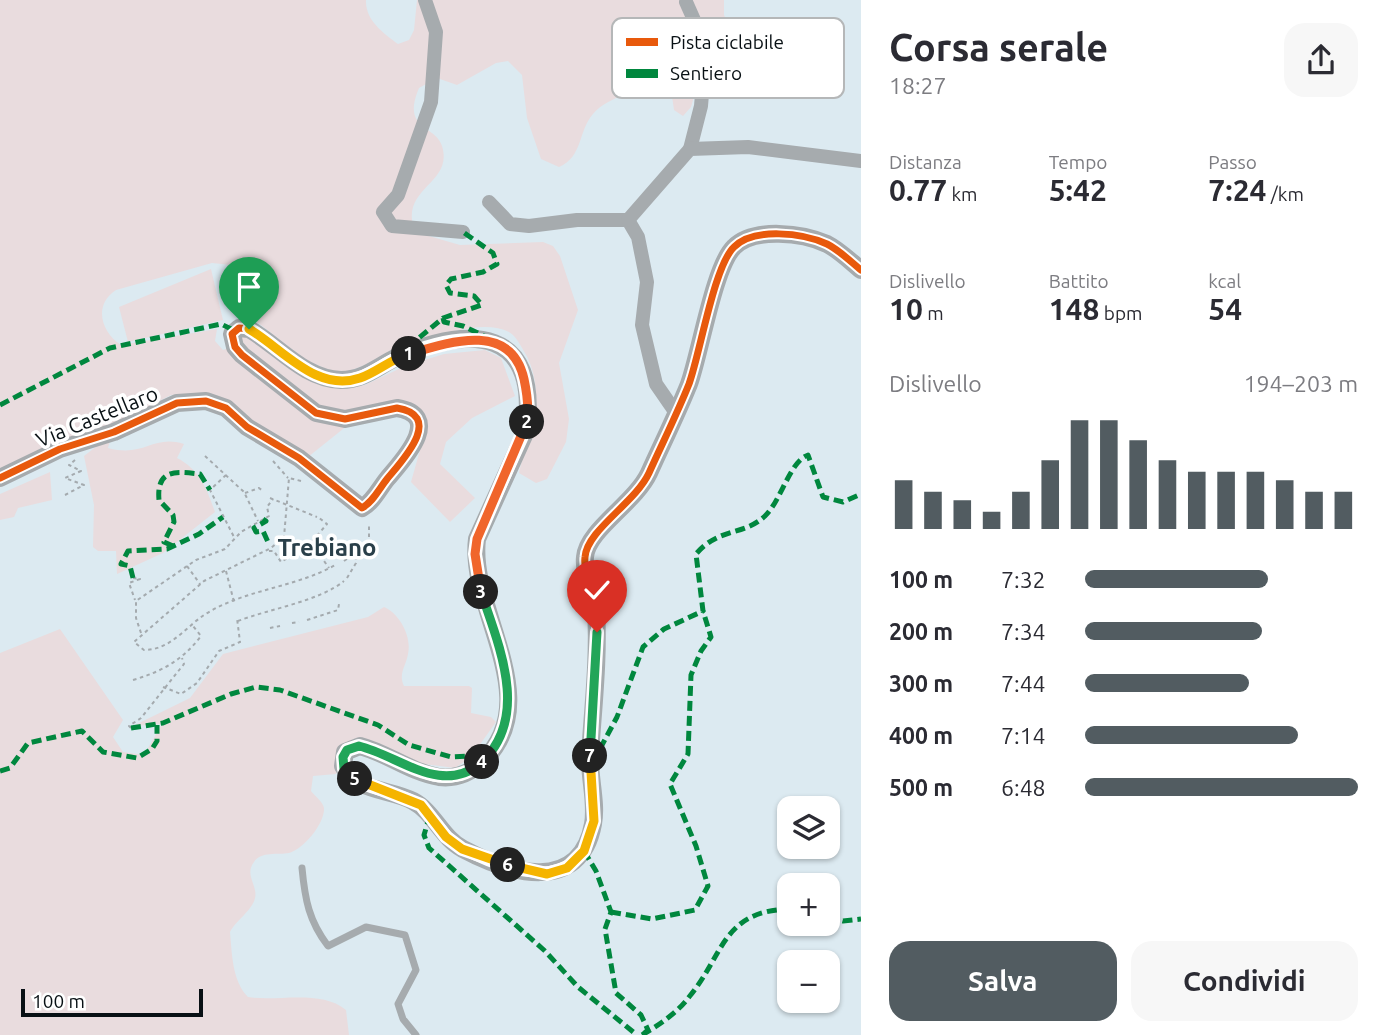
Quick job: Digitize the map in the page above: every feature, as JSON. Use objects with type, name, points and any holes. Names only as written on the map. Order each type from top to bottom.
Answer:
[{"type":"street","points":[[425,0],[436,32],[430,102],[398,195],[383,212],[392,226],[463,232]]},
{"type":"street","points":[[686,2],[693,18]]},
{"type":"street","points":[[489,202],[510,224],[529,226],[577,220],[628,220],[690,149],[702,98]]},
{"type":"street","points":[[690,149],[748,147],[861,161]]},
{"type":"street","points":[[628,220],[638,237],[647,282],[642,325],[656,384],[676,413]]},
{"type":"street","points":[[676,413],[693,370],[725,260],[740,242],[769,235],[818,241],[830,246],[861,270]]},
{"type":"street","name":"Via Castellaro","points":[[0,478],[60,449],[114,432],[177,403],[206,401],[226,408],[311,476],[358,507],[366,507],[413,450],[419,431],[416,421],[405,409],[397,408],[345,419],[316,413],[242,355],[232,340],[232,334],[239,328],[259,335],[308,372],[324,378],[360,378],[396,358],[447,342],[473,340],[502,344],[511,351],[522,370],[528,414],[526,430],[477,539],[475,554],[480,590],[500,650],[506,682],[508,711],[504,731],[490,755],[479,765],[456,777],[427,773],[359,746],[347,750],[342,761],[347,774],[358,782],[421,805],[446,837],[462,849],[502,863],[547,874],[567,868],[576,861],[584,851],[594,821],[590,768],[596,605],[585,570],[585,556],[594,536],[643,484],[676,413]]},
{"type":"lane","points":[[302,869],[306,903],[313,925],[328,946],[366,927],[405,935],[416,970],[398,1004],[403,1019],[416,1035]]},
{"type":"path","points":[[60,449],[76,461],[69,465],[81,471],[65,478],[85,485],[65,495]]},
{"type":"path","points":[[205,456],[244,492],[258,522]]},
{"type":"path","points":[[227,474],[210,490],[235,538]]},
{"type":"path","points":[[311,476],[289,478],[283,524],[286,533],[270,549],[200,585],[134,642],[144,650],[158,648],[204,616],[234,602],[330,569],[337,564]]},
{"type":"path","points":[[244,492],[259,488],[263,491]]},
{"type":"path","points":[[136,601],[187,566],[225,549],[235,538],[269,516],[267,507],[272,498],[327,524],[312,543],[281,562],[270,549],[268,542]]},
{"type":"path","points":[[312,543],[330,569]]},
{"type":"path","points":[[344,561],[361,548]]},
{"type":"path","points":[[353,580],[349,576],[356,564],[357,552]]},
{"type":"path","points":[[187,566],[200,585]]},
{"type":"path","points":[[226,570],[234,602]]},
{"type":"path","points":[[133,578],[140,579],[129,583],[136,601],[136,618],[142,634]]},
{"type":"path","points":[[163,687],[181,695],[197,683],[219,651],[240,642],[238,620],[323,594],[344,581]]},
{"type":"path","points":[[307,620],[338,610],[339,604]]},
{"type":"path","points":[[292,623],[299,621]]},
{"type":"path","points":[[133,680],[152,675],[182,657],[201,636],[193,625]]},
{"type":"path","points":[[270,628],[280,626]]},
{"type":"path","points":[[240,635],[246,633]]},
{"type":"path","points":[[131,728],[129,726],[141,718],[163,687],[184,664],[182,657]]},
{"type":"shaded area","points":[[0,0],[366,0],[368,14],[372,20],[398,44],[409,40],[414,30],[417,0],[724,0],[725,18],[612,18],[612,98],[615,98],[596,110],[588,121],[572,157],[559,167],[541,159],[527,118],[522,75],[508,61],[496,63],[457,85],[437,78],[419,88],[414,112],[421,125],[438,139],[444,159],[440,170],[414,205],[412,217],[415,232],[460,245],[543,242],[553,246],[560,256],[578,310],[559,363],[569,419],[566,442],[547,479],[536,483],[519,473],[533,422],[536,392],[528,359],[509,332],[493,327],[452,332],[430,338],[350,371],[333,372],[306,360],[253,319],[239,296],[241,266],[212,263],[116,290],[104,303],[102,311],[105,326],[114,340],[121,345],[217,329],[215,341],[223,350],[229,348],[348,425],[308,457],[210,393],[171,395],[115,424],[108,448],[131,450],[164,442],[184,444],[177,458],[197,474],[215,512],[163,553],[117,574],[116,551],[98,551],[93,547],[94,505],[84,456],[111,435],[0,476]]},
{"type":"shaded area","points":[[672,98],[694,98],[691,107],[683,116],[674,110]]},
{"type":"shaded area","points":[[211,269],[223,320],[128,342],[119,307]]},
{"type":"shaded area","points":[[244,335],[338,387],[365,385],[405,366],[444,354],[485,350],[501,358],[515,396],[472,418],[446,442],[440,464],[475,498],[450,522],[411,482],[424,436],[418,416],[339,411],[320,406],[250,357],[241,338]]},
{"type":"shaded area","points":[[50,472],[52,500],[18,508],[14,517],[0,520],[0,494]]},
{"type":"shaded area","points":[[384,607],[400,620],[408,640],[408,654],[402,674],[404,686],[469,686],[472,688],[471,713],[491,717],[496,722],[471,757],[455,768],[424,764],[352,743],[336,774],[313,776],[311,791],[324,808],[321,821],[312,835],[295,851],[261,856],[254,862],[250,871],[255,898],[251,907],[230,932],[236,975],[248,997],[312,998],[336,1004],[346,1010],[349,1035],[0,1035],[0,653],[60,629],[123,720],[113,737],[123,752],[144,755],[162,724],[133,726],[190,698],[223,654],[368,617]]},
{"type":"marked path","points":[[408,347],[443,318],[482,305],[474,296],[450,293],[446,285],[451,279],[483,272],[497,264],[493,253],[463,232]]},
{"type":"marked path","points":[[443,318],[444,322],[463,326],[486,337]]},
{"type":"marked path","points":[[0,405],[110,348],[221,324],[235,331]]},
{"type":"marked path","points":[[593,762],[617,717],[643,647],[664,629],[703,611],[696,554],[714,539],[749,527],[765,516],[796,465],[808,455],[823,497],[843,502],[861,494]]},
{"type":"marked path","points":[[173,546],[164,542],[174,522],[173,515],[159,500],[161,482],[171,474],[200,474],[210,490]]},
{"type":"marked path","points":[[133,578],[130,566],[121,564],[128,551],[167,549],[199,534],[223,517]]},
{"type":"marked path","points":[[263,519],[266,521],[254,528],[256,532],[263,531],[268,542]]},
{"type":"marked path","points":[[611,912],[652,919],[695,910],[708,886],[696,846],[670,784],[688,754],[691,675],[701,651],[711,637],[703,611]]},
{"type":"marked path","points":[[131,728],[163,723],[231,694],[256,687],[280,690],[378,725],[409,745],[451,757],[490,755]]},
{"type":"marked path","points":[[0,771],[10,768],[28,743],[82,731],[103,752],[137,758],[152,749],[157,741],[157,725]]},
{"type":"marked path","points":[[430,815],[424,835],[429,848],[545,951],[578,987],[637,1035]]},
{"type":"marked path","points":[[584,851],[596,871],[611,912],[605,929],[616,993],[641,1015],[648,1030],[642,1035]]},
{"type":"marked path","points":[[642,1035],[684,1003],[737,927],[750,918],[777,911]]},
{"type":"marked path","points":[[840,920],[861,919]]},
{"type":"cycle path","points":[[0,478],[60,449],[114,432],[177,403],[206,401],[226,408],[247,427],[299,458],[362,508],[373,499],[409,452],[419,430],[418,420],[411,413],[397,408],[345,419],[316,413],[242,355],[235,347],[232,334],[239,328],[249,329],[304,368],[315,374],[341,380],[363,375],[423,347],[450,341],[474,339],[494,343],[511,354],[522,371],[528,397],[526,431],[477,539],[477,566],[483,595],[507,683],[508,711],[500,738],[482,762],[456,776],[428,775],[360,746],[345,752],[343,766],[356,781],[413,801],[427,811],[455,844],[481,858],[520,870],[540,872],[558,869],[574,861],[586,846],[594,816],[590,755],[597,627],[595,602],[587,577],[585,557],[588,547],[602,526],[633,495],[649,473],[689,384],[714,291],[727,257],[734,247],[754,237],[766,234],[792,235],[827,244],[861,270]]},
{"type":"district","name":"Trebiano","points":[[327,548]]},
{"type":"route","points":[[249,329],[308,372],[340,380],[360,378],[396,358],[447,342],[490,340],[511,351],[522,370],[527,391],[526,430],[477,539],[475,554],[480,590],[500,650],[506,682],[508,711],[504,731],[490,755],[479,765],[456,777],[438,776],[405,766],[359,746],[345,752],[343,766],[347,774],[372,788],[408,798],[421,805],[446,837],[462,849],[502,863],[547,874],[567,868],[584,851],[594,821],[590,768],[597,632]]}]
